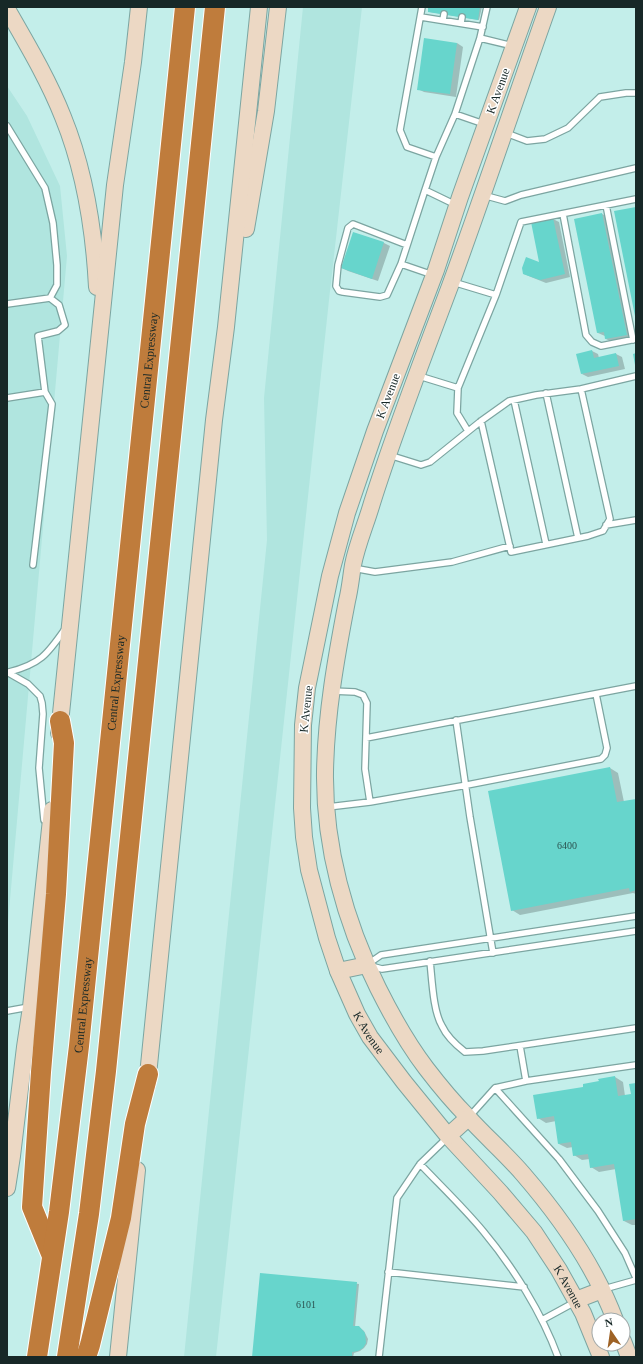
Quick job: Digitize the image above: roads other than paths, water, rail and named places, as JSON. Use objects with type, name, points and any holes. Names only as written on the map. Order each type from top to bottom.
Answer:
[{"type":"highway","name":"Central Expressway","points":[[37,1357],[70,1129],[81,1031],[185,7]]},
{"type":"highway","points":[[67,1357],[89,1214],[106,1071],[215,7]]},
{"type":"highway","points":[[52,1256],[32,1207],[41,1072],[56,894],[64,744],[60,721]]},
{"type":"highway","points":[[86,1357],[121,1218],[136,1124],[148,1074]]},
{"type":"main road","points":[[8,1180],[31,1007],[115,186],[139,7]]},
{"type":"main road","points":[[118,1357],[214,420],[224,340],[259,7]]},
{"type":"main road","points":[[224,340],[262,141],[278,7]]},
{"type":"main road","name":"K Avenue","points":[[528,7],[457,206],[434,276],[375,431],[347,513],[330,576],[307,688],[303,725],[302,808],[304,837],[309,870],[327,938],[338,971],[357,1014],[370,1037],[404,1082],[448,1136],[500,1192],[534,1232],[559,1270],[584,1313],[601,1357]]},
{"type":"main road","name":"K Avenue","points":[[548,7],[451,282],[387,454],[352,568],[348,600],[338,646],[331,691],[326,739],[326,807],[332,849],[341,892],[352,927],[366,965],[396,1024],[425,1066],[468,1118],[522,1172],[554,1211],[582,1252],[612,1312]]},
{"type":"main road","points":[[7,9],[38,62],[57,104],[69,132],[82,176],[94,244],[100,337]]},
{"type":"main road","points":[[486,124],[504,132]]},
{"type":"main road","points":[[434,276],[451,282]]},
{"type":"main road","points":[[302,808],[326,807]]},
{"type":"main road","points":[[338,971],[366,965]]},
{"type":"main road","points":[[448,1136],[468,1118]]},
{"type":"main road","points":[[576,1300],[602,1290]]},
{"type":"lane","points":[[422,7],[400,130],[407,147],[436,157]]},
{"type":"lane","points":[[407,245],[353,224],[348,228],[338,265],[336,286],[339,291],[380,297],[388,295],[401,264],[436,157],[455,114],[480,38],[487,7]]},
{"type":"lane","points":[[420,17],[444,17],[462,20],[483,27]]},
{"type":"lane","points":[[480,38],[514,46]]},
{"type":"lane","points":[[504,132],[527,141],[545,139],[568,128],[600,97],[636,93]]},
{"type":"lane","points":[[455,114],[486,124]]},
{"type":"lane","points":[[7,126],[45,188],[53,223],[57,265],[57,285],[50,298]]},
{"type":"lane","points":[[482,195],[505,201],[521,195],[636,168]]},
{"type":"lane","points":[[425,190],[457,206]]},
{"type":"lane","points":[[468,431],[457,413],[458,388],[496,295],[521,222],[636,199]]},
{"type":"lane","points":[[563,214],[586,335],[592,342],[601,346],[634,340],[606,205]]},
{"type":"lane","points":[[401,264],[434,276]]},
{"type":"lane","points":[[451,282],[496,295]]},
{"type":"lane","points":[[7,304],[50,298],[59,305],[65,325],[58,331],[38,336],[45,392],[52,404],[33,565]]},
{"type":"lane","points":[[416,376],[458,388]]},
{"type":"lane","points":[[387,454],[421,464],[430,462],[468,431],[509,401],[546,393],[581,389],[636,376]]},
{"type":"lane","points":[[481,421],[511,552],[578,538],[603,531],[610,519],[581,389]]},
{"type":"lane","points":[[7,398],[45,392]]},
{"type":"lane","points":[[546,393],[578,538]]},
{"type":"lane","points":[[514,400],[546,544]]},
{"type":"lane","points":[[606,525],[636,520]]},
{"type":"lane","points":[[352,568],[375,572],[452,562],[510,546]]},
{"type":"lane","points":[[8,672],[29,666],[40,659],[54,644],[70,620]]},
{"type":"lane","points":[[8,672],[28,684],[40,696],[42,703],[39,768],[48,848]]},
{"type":"lane","points":[[366,738],[636,686]]},
{"type":"lane","points":[[331,691],[355,692],[363,695],[367,703],[365,769],[370,802]]},
{"type":"lane","points":[[326,807],[370,802],[601,759],[605,755],[607,748],[596,694]]},
{"type":"lane","points":[[456,720],[467,785],[471,823],[493,953]]},
{"type":"lane","points":[[366,965],[381,955],[636,916]]},
{"type":"lane","points":[[366,965],[382,969],[636,931]]},
{"type":"lane","points":[[430,961],[435,1004],[441,1026],[453,1043],[465,1052],[520,1046],[636,1028]]},
{"type":"lane","points":[[7,1010],[31,1007]]},
{"type":"lane","points":[[520,1046],[526,1081]]},
{"type":"lane","points":[[468,1118],[495,1088],[526,1081],[636,1064]]},
{"type":"lane","points":[[495,1088],[559,1159],[598,1211],[625,1253],[636,1279],[602,1290]]},
{"type":"lane","points":[[379,1357],[397,1198],[420,1164],[448,1136]]},
{"type":"lane","points":[[420,1164],[483,1231],[524,1287],[542,1320],[558,1357]]},
{"type":"lane","points":[[388,1272],[524,1287]]},
{"type":"lane","points":[[542,1320],[576,1300]]}]
